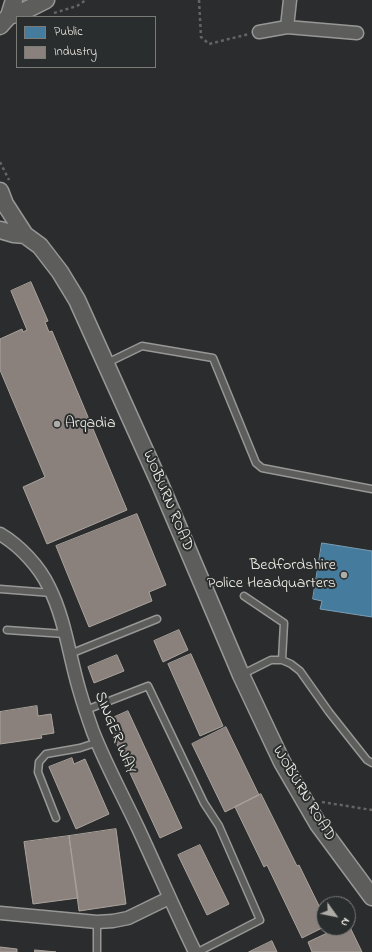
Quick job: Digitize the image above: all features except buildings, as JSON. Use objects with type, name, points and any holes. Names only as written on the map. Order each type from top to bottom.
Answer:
[{"type":"main road","points":[[5,21],[14,0]]},
{"type":"main road","points":[[5,21],[22,12],[49,6]]},
{"type":"main road","name":"WOBURN ROAD","points":[[0,191],[24,236]]},
{"type":"main road","name":"WOBURN ROAD","points":[[0,230],[24,236],[40,246],[60,272],[77,300],[163,491],[241,675],[282,762],[318,824],[372,897]]},
{"type":"street","points":[[287,27],[290,0]]},
{"type":"street","points":[[259,32],[287,27],[357,33]]},
{"type":"street","name":"SINGER WAY","points":[[0,534],[22,550],[49,586],[65,634],[79,689],[98,742],[114,781],[138,827],[169,898],[195,952]]},
{"type":"street","points":[[0,913],[97,922],[113,922],[128,918],[169,898]]},
{"type":"lane","points":[[106,364],[142,346],[213,358],[256,463],[262,468],[372,489]]},
{"type":"lane","points":[[0,589],[52,593]]},
{"type":"lane","points":[[244,596],[284,623],[282,660]]},
{"type":"lane","points":[[70,654],[157,619]]},
{"type":"lane","points":[[7,630],[65,634]]},
{"type":"lane","points":[[241,675],[272,660],[282,660],[291,664],[300,671],[329,712],[367,760],[372,763]]},
{"type":"lane","points":[[86,710],[148,686],[204,804],[219,826],[260,920],[198,952]]},
{"type":"lane","points":[[56,818],[38,772],[39,762],[46,754],[80,748],[98,742]]},
{"type":"lane","points":[[96,952],[97,922]]},
{"type":"path","points":[[49,6],[78,6],[86,0]]},
{"type":"path","points":[[199,0],[201,37],[209,44],[259,32]]},
{"type":"path","points":[[304,799],[372,810]]},
{"type":"place","name":"Arqadia","points":[[57,424]]},
{"type":"place","name":"Bedfordshire Police Headquarters","points":[[344,575]]}]
